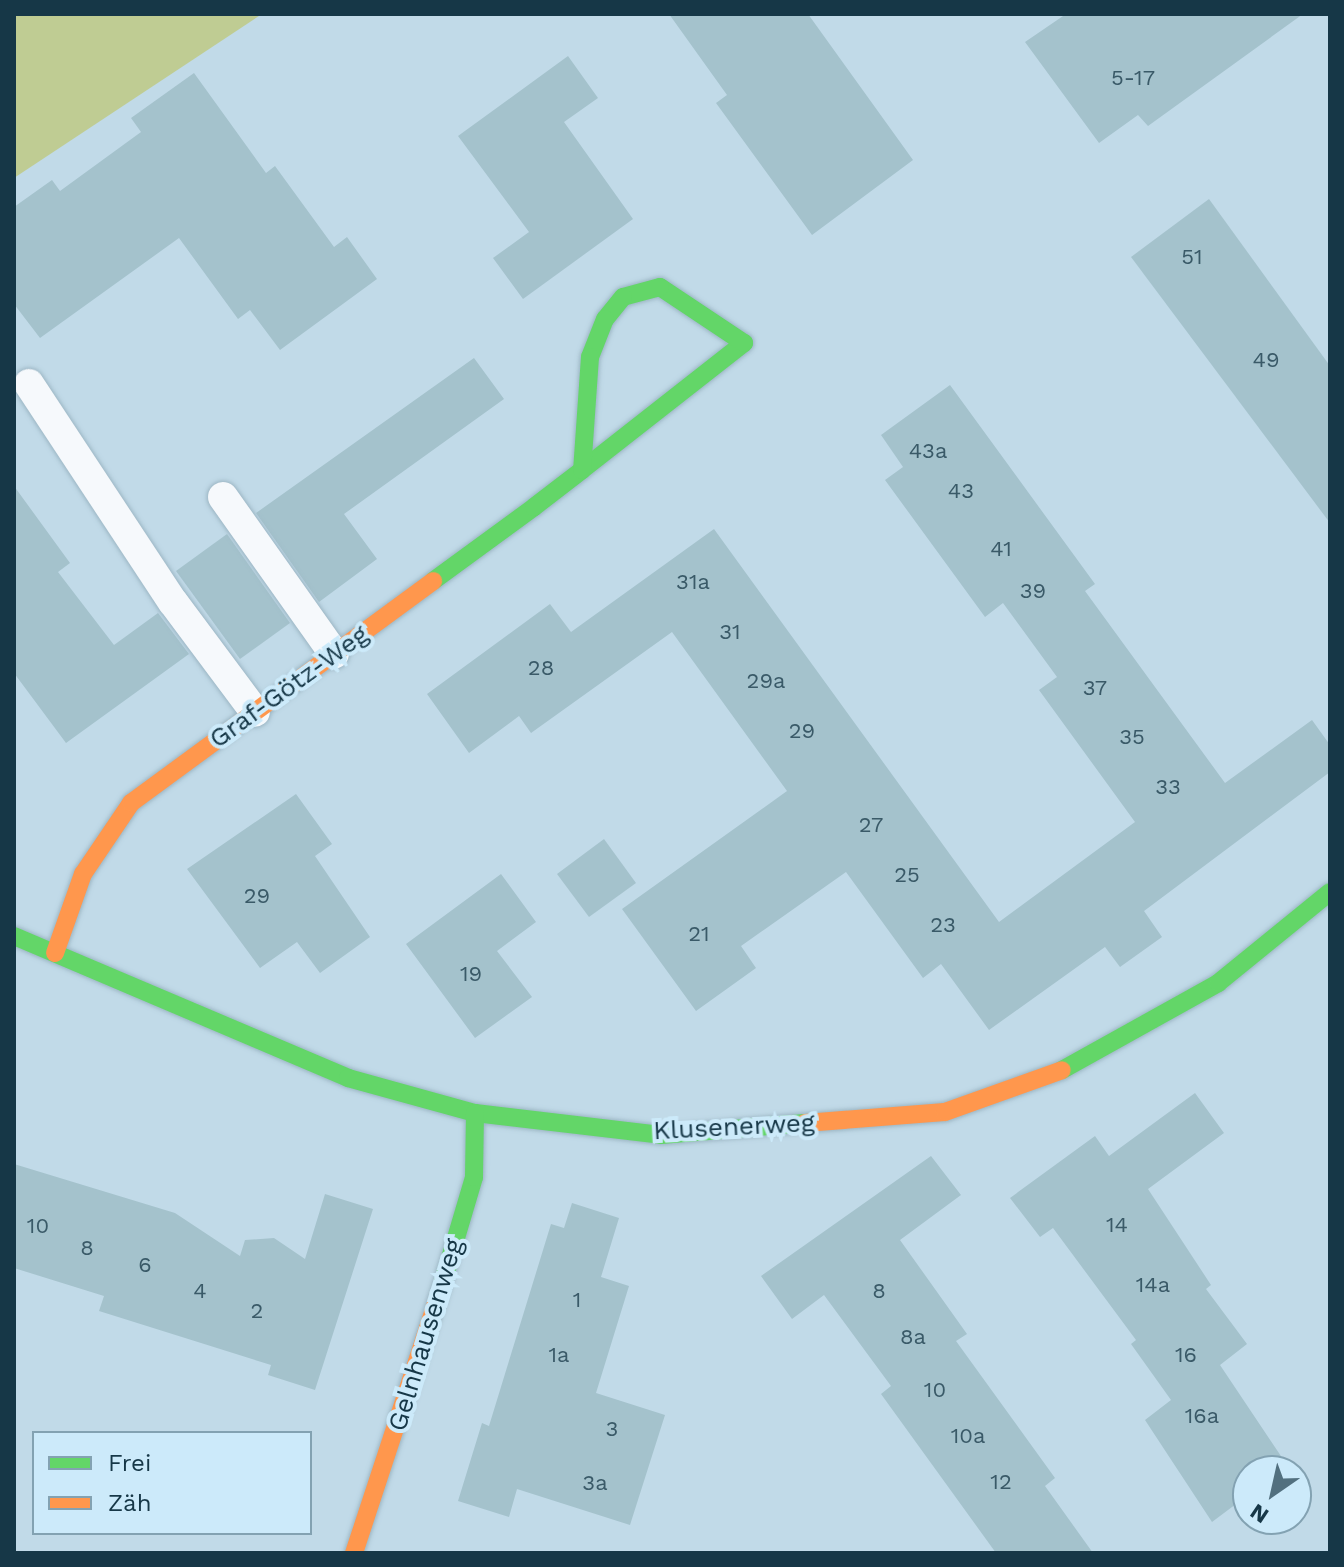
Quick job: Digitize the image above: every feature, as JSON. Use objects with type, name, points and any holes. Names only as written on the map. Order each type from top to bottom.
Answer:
[{"type":"street","name":"Graf-Götz-Weg","points":[[55,953],[83,874],[131,803],[582,470],[744,343],[660,287],[623,297],[605,319],[590,357],[582,470]]},
{"type":"street","name":"Klusenerweg","points":[[14,936],[348,1078],[475,1113],[661,1135],[945,1112],[1069,1068],[1218,983],[1330,892]]},
{"type":"street","name":"Gelnhausenweg","points":[[354,1553],[400,1426],[474,1177],[475,1113]]},
{"type":"lane","points":[[29,384],[173,602],[255,712]]},
{"type":"lane","points":[[223,497],[334,654]]},
{"type":"green space","points":[[14,14],[262,14],[14,178]]},
{"type":"building","points":[[669,14],[808,14],[913,160],[812,235],[716,103],[727,95]]},
{"type":"building","points":[[1066,14],[1303,14],[1148,126],[1138,115],[1099,143],[1025,42]]},
{"type":"building","points":[[568,56],[598,98],[564,122],[633,219],[523,299],[493,258],[529,232],[458,136]]},
{"type":"building","points":[[194,73],[266,173],[275,166],[334,247],[347,237],[377,279],[280,350],[250,310],[238,319],[179,238],[40,338],[14,304],[14,207],[52,180],[60,191],[141,132],[131,118]]},
{"type":"building","points":[[1209,199],[1330,366],[1330,523],[1131,257]]},
{"type":"building","points":[[474,358],[504,399],[344,514],[377,559],[319,602],[256,513]]},
{"type":"building","points":[[950,385],[1095,584],[1085,591],[1225,783],[1312,720],[1330,745],[1330,772],[1144,911],[1162,937],[1120,967],[1105,947],[989,1030],[941,964],[923,978],[846,872],[741,946],[756,968],[696,1011],[622,909],[787,791],[672,632],[531,733],[519,716],[469,753],[427,694],[550,604],[571,632],[714,529],[999,922],[1135,822],[1039,690],[1057,677],[1003,603],[985,617],[885,480],[903,467],[881,435]]},
{"type":"building","points":[[14,486],[70,563],[58,572],[114,645],[158,613],[189,654],[66,743],[14,673]]},
{"type":"building","points":[[227,534],[290,623],[240,659],[176,571]]},
{"type":"building","points":[[296,794],[332,844],[315,856],[370,937],[320,973],[297,942],[260,968],[187,869]]},
{"type":"building","points":[[604,839],[636,883],[589,917],[557,874]]},
{"type":"building","points":[[501,874],[536,922],[497,951],[532,997],[475,1038],[406,944]]},
{"type":"building","points":[[1195,1093],[1224,1133],[1148,1189],[1211,1285],[1206,1289],[1247,1344],[1220,1365],[1280,1455],[1232,1455],[1232,1507],[1212,1522],[1145,1420],[1171,1400],[1131,1344],[1136,1340],[1053,1228],[1040,1237],[1010,1198],[1095,1136],[1109,1156]]},
{"type":"building","points":[[931,1156],[961,1195],[900,1240],[967,1334],[956,1341],[1055,1478],[1045,1486],[1093,1553],[996,1553],[881,1394],[891,1386],[824,1295],[792,1319],[761,1276]]},
{"type":"building","points":[[14,1164],[175,1213],[240,1256],[245,1240],[274,1238],[305,1259],[325,1194],[373,1209],[315,1390],[268,1375],[271,1365],[99,1311],[104,1296],[14,1268]]},
{"type":"building","points":[[572,1203],[619,1218],[601,1277],[629,1286],[596,1393],[665,1415],[630,1525],[517,1489],[509,1517],[458,1501],[482,1423],[489,1426],[551,1224],[564,1228]]},
{"type":"traffic: fast","points":[[433,581],[534,507],[582,470],[744,343],[660,287],[623,297],[605,319],[590,357],[582,470]]},
{"type":"traffic: fast","points":[[1062,1070],[1218,983],[1330,892]]},
{"type":"traffic: fast","points":[[14,936],[348,1078],[475,1113],[661,1135],[805,1123]]},
{"type":"traffic: fast","points":[[440,1292],[474,1177],[475,1113]]},
{"type":"traffic: slow","points":[[55,953],[83,874],[131,803],[433,581]]},
{"type":"traffic: slow","points":[[805,1123],[945,1112],[1062,1070]]},
{"type":"traffic: slow","points":[[354,1553],[440,1292]]}]
